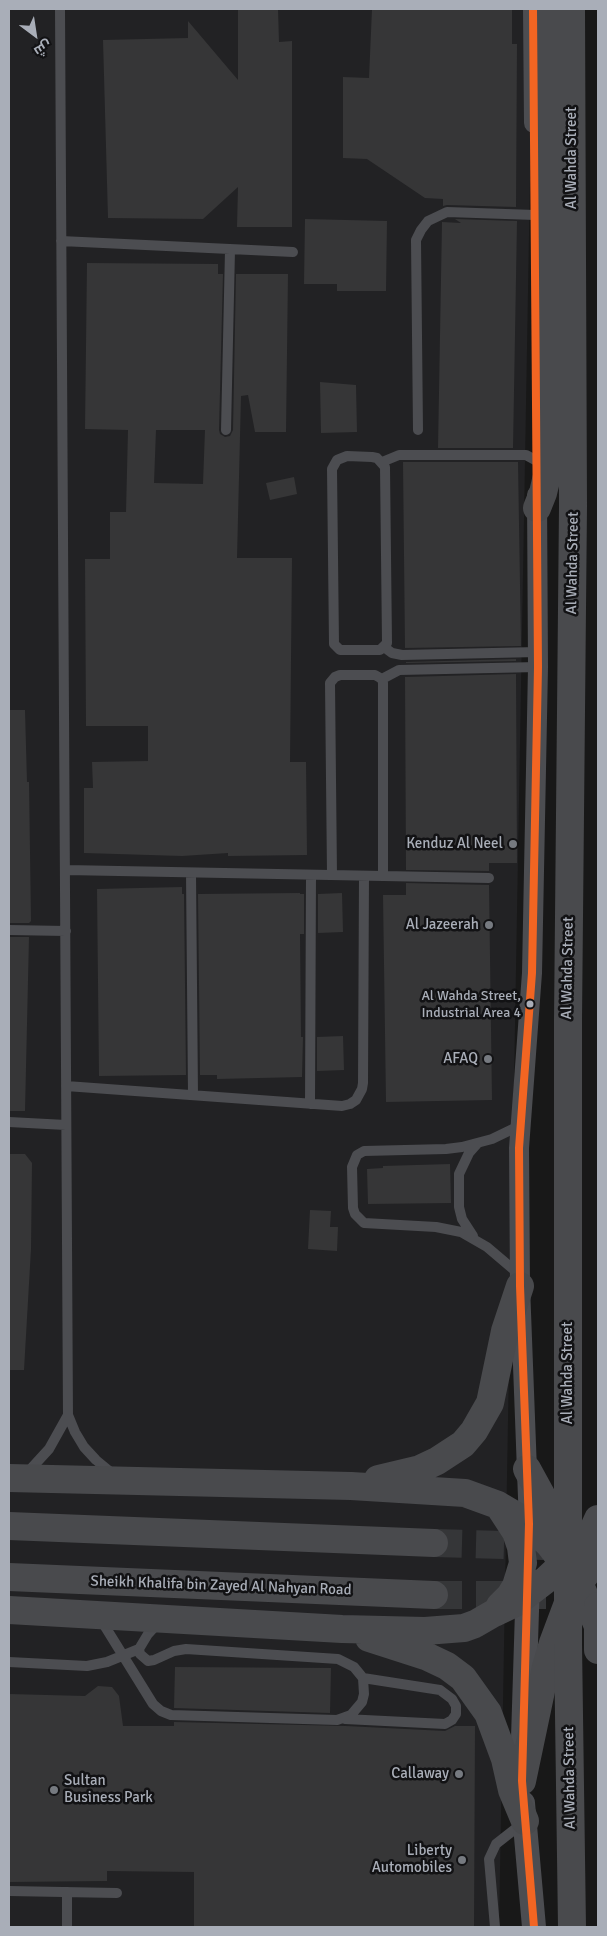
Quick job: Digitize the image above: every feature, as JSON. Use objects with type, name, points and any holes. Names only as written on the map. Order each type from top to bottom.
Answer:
[{"type":"highway","points":[[537,508],[543,493],[550,463],[547,9]]},
{"type":"highway","name":"Al Wahda Street","points":[[571,9],[574,506],[568,1019],[568,1644],[572,1927]]},
{"type":"highway","points":[[351,1486],[420,1469],[437,1461],[462,1444],[474,1431],[490,1403],[505,1331],[520,1281]]},
{"type":"highway","points":[[527,1469],[550,1511],[585,1565],[598,1626]]},
{"type":"highway","points":[[15,1478],[351,1486],[465,1493],[498,1505],[529,1524],[585,1565]]},
{"type":"highway","points":[[494,1613],[510,1596],[516,1586],[523,1563],[521,1547],[516,1532],[498,1505]]},
{"type":"highway","points":[[522,1780],[546,1667],[568,1603],[585,1565],[592,1532],[598,1519]]},
{"type":"highway","points":[[9,1526],[434,1543]]},
{"type":"highway","points":[[9,1610],[342,1629],[445,1630],[475,1624],[585,1565]]},
{"type":"highway","name":"Sheikh Khalifa bin Zayed Al Nahyan Road","points":[[9,1576],[434,1594]]},
{"type":"highway","points":[[598,1606],[598,1650]]},
{"type":"highway","points":[[342,1629],[428,1657],[447,1666],[463,1678],[488,1713],[505,1759],[512,1790],[525,1821]]},
{"type":"street","points":[[533,9],[538,660],[532,973],[519,1148],[520,1281],[529,1524],[522,1780],[534,1927]]},
{"type":"lane","points":[[60,9],[68,1415],[84,1447],[109,1472],[125,1481]]},
{"type":"lane","points":[[418,430],[416,240],[421,230],[428,221],[446,212],[535,215]]},
{"type":"lane","points":[[61,241],[293,252]]},
{"type":"lane","points":[[226,430],[230,250]]},
{"type":"lane","points":[[382,462],[399,455],[526,455],[537,461]]},
{"type":"lane","points":[[347,456],[372,456],[382,462],[386,473],[386,644],[380,650],[340,650],[336,648],[333,640],[332,469],[337,460],[347,456]]},
{"type":"lane","points":[[384,647],[392,653],[402,655],[538,660]]},
{"type":"lane","points":[[382,679],[399,670],[538,660]]},
{"type":"lane","points":[[332,875],[330,683],[335,677],[340,675],[375,676],[382,679]]},
{"type":"lane","points":[[382,679],[383,876]]},
{"type":"lane","points":[[66,870],[489,878]]},
{"type":"lane","points":[[191,873],[193,1095]]},
{"type":"lane","points":[[310,1104],[311,875]]},
{"type":"lane","points":[[66,1086],[310,1104],[342,1106],[350,1104],[360,1095],[362,1089],[364,876]]},
{"type":"lane","points":[[9,930],[66,931]]},
{"type":"lane","points":[[9,1122],[66,1125]]},
{"type":"lane","points":[[475,1239],[461,1232],[436,1227],[364,1223],[355,1214],[353,1208],[352,1167],[358,1155],[372,1149],[446,1149],[477,1144],[521,1125]]},
{"type":"lane","points":[[477,1144],[469,1153],[459,1174],[459,1207],[467,1230],[520,1281]]},
{"type":"lane","points":[[15,1478],[36,1465],[48,1450],[68,1415]]},
{"type":"lane","points":[[97,1615],[153,1704],[161,1711],[171,1715],[344,1719],[445,1724],[452,1720],[456,1714],[456,1706],[452,1699],[440,1690],[363,1678]]},
{"type":"lane","points":[[9,1662],[97,1665],[139,1649],[148,1634],[164,1618]]},
{"type":"lane","points":[[139,1649],[140,1654],[148,1661],[174,1651],[186,1649],[338,1659],[354,1667],[363,1678],[364,1694],[362,1702],[358,1709],[344,1719]]},
{"type":"lane","points":[[496,1927],[489,1859],[496,1844],[525,1821]]},
{"type":"lane","points":[[9,1891],[117,1893]]},
{"type":"lane","points":[[66,1892],[67,1927]]},
{"type":"shaded area","points":[[9,9],[533,9],[499,1927],[9,1927]]},
{"type":"building","points":[[238,9],[278,9],[279,42],[292,41],[292,227],[237,227],[238,187],[203,219],[108,218],[103,40],[188,38],[188,21],[238,80]]},
{"type":"building","points":[[372,9],[512,9],[512,44],[517,44],[516,207],[443,206],[443,199],[425,198],[367,159],[343,158],[343,77],[369,78]]},
{"type":"building","points":[[305,219],[387,221],[386,291],[337,291],[337,284],[304,284]]},
{"type":"building","points":[[455,219],[517,221],[513,448],[438,448],[442,222],[461,223]]},
{"type":"building","points":[[87,263],[218,264],[218,274],[223,274],[219,430],[220,434],[225,437],[230,436],[233,430],[236,274],[288,274],[286,432],[255,432],[248,395],[241,396],[237,558],[292,558],[290,762],[306,762],[307,855],[228,856],[228,853],[182,856],[84,853],[84,788],[93,788],[92,762],[148,761],[148,726],[86,726],[85,559],[110,559],[110,512],[126,512],[128,430],[85,429]],"holes":[[[156,430],[205,430],[203,484],[154,483]]]},
{"type":"building","points":[[320,382],[356,385],[357,432],[321,433]]},
{"type":"building","points":[[403,462],[518,462],[521,646],[405,648]]},
{"type":"building","points":[[294,477],[297,494],[270,500],[266,483]]},
{"type":"building","points":[[516,659],[516,661],[406,663],[406,662]]},
{"type":"building","points":[[516,674],[517,863],[489,863],[489,871],[406,870],[405,677]]},
{"type":"building","points":[[9,710],[25,710],[27,782],[29,782],[31,921],[29,923],[9,923]]},
{"type":"building","points":[[406,883],[489,885],[492,1100],[386,1102],[383,895],[406,895]]},
{"type":"building","points":[[182,887],[182,894],[184,894],[186,1075],[99,1076],[97,889]]},
{"type":"building","points":[[342,893],[343,932],[318,933],[318,894]]},
{"type":"building","points":[[198,894],[304,894],[304,934],[300,934],[301,1037],[303,1037],[302,1077],[217,1079],[217,1075],[200,1075]]},
{"type":"building","points":[[9,937],[29,937],[25,1111],[9,1111]]},
{"type":"building","points":[[343,1036],[344,1070],[317,1071],[317,1037]]},
{"type":"building","points":[[9,1154],[25,1154],[32,1163],[31,1249],[24,1370],[9,1370]]},
{"type":"building","points":[[450,1164],[451,1203],[368,1204],[367,1169],[383,1168],[383,1166]]},
{"type":"building","points":[[310,1210],[331,1211],[330,1227],[338,1227],[337,1251],[308,1249]]},
{"type":"building","points":[[175,1667],[331,1668],[330,1713],[174,1708]]},
{"type":"building","points":[[98,1686],[112,1687],[119,1696],[123,1726],[174,1726],[174,1722],[346,1726],[445,1731],[455,1726],[475,1726],[474,1927],[194,1927],[194,1872],[107,1871],[107,1881],[9,1882],[9,1694],[85,1696]]},
{"type":"tunnel","points":[[434,1543],[544,1546]]},
{"type":"tunnel","points":[[434,1595],[592,1595]]},
{"type":"transit line","points":[[533,9],[538,667],[532,973],[519,1148],[520,1286],[529,1524],[522,1781],[534,1927]]},
{"type":"place","name":"Kenduz Al Neel","points":[[513,844]]},
{"type":"place","name":"Al Jazeerah","points":[[489,925]]},
{"type":"place","name":"Al Wahda Street, Industrial Area 4","points":[[530,1004]]},
{"type":"place","name":"AFAQ","points":[[488,1059]]},
{"type":"place","name":"Callaway","points":[[459,1774]]},
{"type":"place","name":"Sultan Business Park","points":[[54,1790]]},
{"type":"place","name":"Liberty Automobiles","points":[[462,1860]]}]
